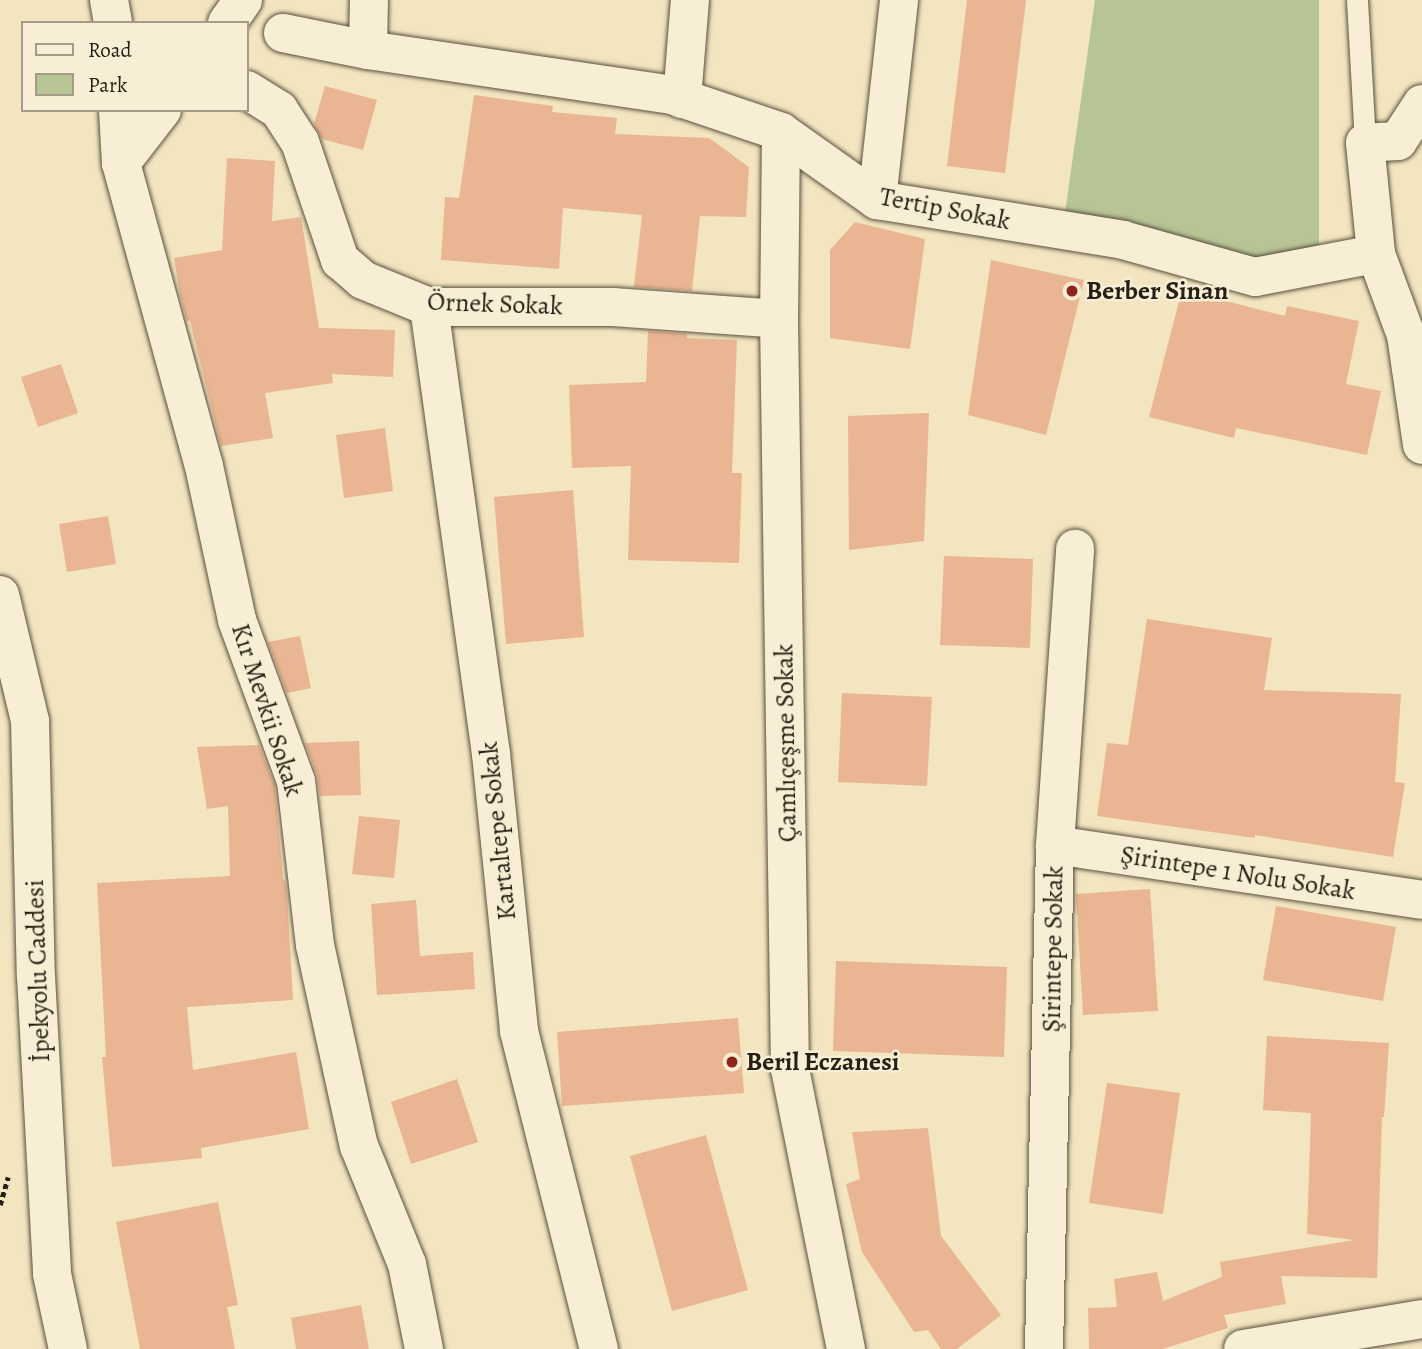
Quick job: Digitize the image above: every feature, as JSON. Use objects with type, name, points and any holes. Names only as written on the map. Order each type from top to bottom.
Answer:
[{"type":"street","points":[[109,0],[113,21]]},
{"type":"street","points":[[229,21],[243,0]]},
{"type":"street","points":[[368,50],[369,0]]},
{"type":"street","points":[[682,99],[690,0]]},
{"type":"street","points":[[877,200],[899,0]]},
{"type":"street","name":"Tertip Sokak","points":[[283,33],[368,50],[682,99],[781,132],[877,200],[1123,240],[1255,277],[1376,254]]},
{"type":"street","name":"Örnek Sokak","points":[[248,91],[279,110],[300,142],[340,260],[363,280],[429,307],[613,307],[779,319]]},
{"type":"street","points":[[1422,104],[1398,141],[1365,143],[1376,254],[1406,335],[1422,445]]},
{"type":"street","name":"Kır Mevkii Sokak","points":[[118,112],[121,163],[204,466],[237,620],[296,781],[315,945],[359,1146],[407,1264],[424,1349]]},
{"type":"street","points":[[121,163],[160,112]]},
{"type":"street","name":"Çamlıçeşme Sokak","points":[[781,132],[779,319],[790,1069],[846,1349]]},
{"type":"street","name":"Kartaltepe Sokak","points":[[429,307],[491,754],[519,1031],[599,1349]]},
{"type":"street","name":"Şirintepe Sokak","points":[[1044,1349],[1055,845],[1075,549]]},
{"type":"street","name":"İpekyolu Caddesi","points":[[0,595],[30,721],[36,976],[52,1274],[68,1349]]},
{"type":"street","name":"Şirintepe 1 Nolu Sokak","points":[[1055,845],[1422,901]]},
{"type":"street","points":[[1243,1349],[1422,1319]]},
{"type":"lane","points":[[1357,0],[1365,143]]},
{"type":"green space","points":[[1095,0],[1319,0],[1319,254],[1265,260],[1065,213]]},
{"type":"building","points":[[967,0],[1026,0],[1005,173],[947,166]]},
{"type":"building","points":[[325,86],[377,100],[363,150],[322,139],[314,124]]},
{"type":"building","points":[[474,95],[553,106],[552,112],[617,118],[615,134],[709,138],[749,167],[746,217],[700,216],[692,291],[634,287],[642,215],[563,208],[559,269],[441,260],[445,197],[459,198]]},
{"type":"building","points":[[227,158],[275,161],[272,221],[301,217],[319,328],[395,330],[393,377],[332,374],[333,383],[265,393],[273,438],[221,446],[190,321],[187,321],[180,295],[174,258],[222,250]]},
{"type":"building","points":[[855,222],[925,239],[910,349],[830,338],[830,250]]},
{"type":"building","points":[[991,260],[1084,280],[1046,435],[968,415]]},
{"type":"building","points":[[1182,290],[1285,316],[1287,306],[1359,321],[1346,384],[1381,391],[1367,455],[1236,428],[1234,438],[1149,417]]},
{"type":"building","points":[[648,331],[687,334],[687,338],[737,340],[732,473],[742,473],[739,563],[628,560],[631,466],[572,468],[569,385],[646,382]]},
{"type":"building","points":[[61,364],[78,413],[38,427],[21,377]]},
{"type":"building","points":[[929,413],[924,541],[849,550],[848,416]]},
{"type":"building","points":[[385,428],[393,491],[344,498],[336,435]]},
{"type":"building","points":[[573,490],[584,637],[506,644],[494,497]]},
{"type":"building","points":[[108,516],[116,564],[67,572],[59,524]]},
{"type":"building","points":[[944,556],[1033,559],[1030,648],[940,645]]},
{"type":"building","points":[[1147,619],[1272,638],[1264,690],[1401,694],[1395,782],[1405,783],[1393,857],[1255,835],[1255,838],[1097,816],[1107,743],[1128,745]]},
{"type":"building","points":[[300,636],[311,688],[287,693],[268,642]]},
{"type":"building","points":[[842,693],[932,697],[927,786],[838,782]]},
{"type":"building","points":[[359,741],[361,795],[320,796],[317,774],[305,743]]},
{"type":"building","points":[[259,745],[275,786],[283,880],[287,895],[293,1000],[187,1007],[193,1070],[296,1052],[309,1129],[201,1148],[202,1158],[112,1167],[102,1057],[106,1057],[97,883],[230,876],[228,806],[207,809],[197,747]]},
{"type":"building","points":[[359,816],[400,820],[394,878],[352,874]]},
{"type":"building","points":[[1150,889],[1158,1011],[1083,1015],[1076,894]]},
{"type":"building","points":[[416,900],[420,956],[473,952],[475,989],[377,995],[371,904]]},
{"type":"building","points":[[1276,906],[1396,927],[1383,1001],[1263,980]]},
{"type":"building","points":[[836,961],[1007,967],[1004,1057],[833,1051]]},
{"type":"building","points":[[738,1018],[744,1093],[562,1106],[557,1032]]},
{"type":"building","points":[[1267,1036],[1389,1043],[1382,1117],[1377,1278],[1281,1276],[1286,1304],[1224,1315],[1228,1328],[1163,1349],[1089,1349],[1088,1308],[1117,1307],[1114,1279],[1157,1272],[1163,1301],[1222,1277],[1220,1262],[1354,1240],[1307,1234],[1311,1113],[1263,1110]]},
{"type":"building","points":[[457,1079],[478,1142],[411,1164],[391,1102]]},
{"type":"building","points":[[1107,1083],[1180,1093],[1163,1214],[1089,1203]]},
{"type":"building","points":[[928,1128],[941,1236],[1001,1315],[957,1349],[941,1349],[928,1330],[914,1332],[862,1252],[846,1184],[860,1179],[852,1132]]},
{"type":"building","points":[[706,1135],[748,1290],[672,1311],[630,1156]]},
{"type":"building","points":[[218,1202],[238,1305],[227,1307],[235,1349],[140,1349],[116,1222]]},
{"type":"building","points":[[361,1305],[369,1349],[296,1349],[291,1318]]},
{"type":"place","name":"Berber Sinan","points":[[1072,291]]},
{"type":"place","name":"Beril Eczanesi","points":[[732,1062]]}]
